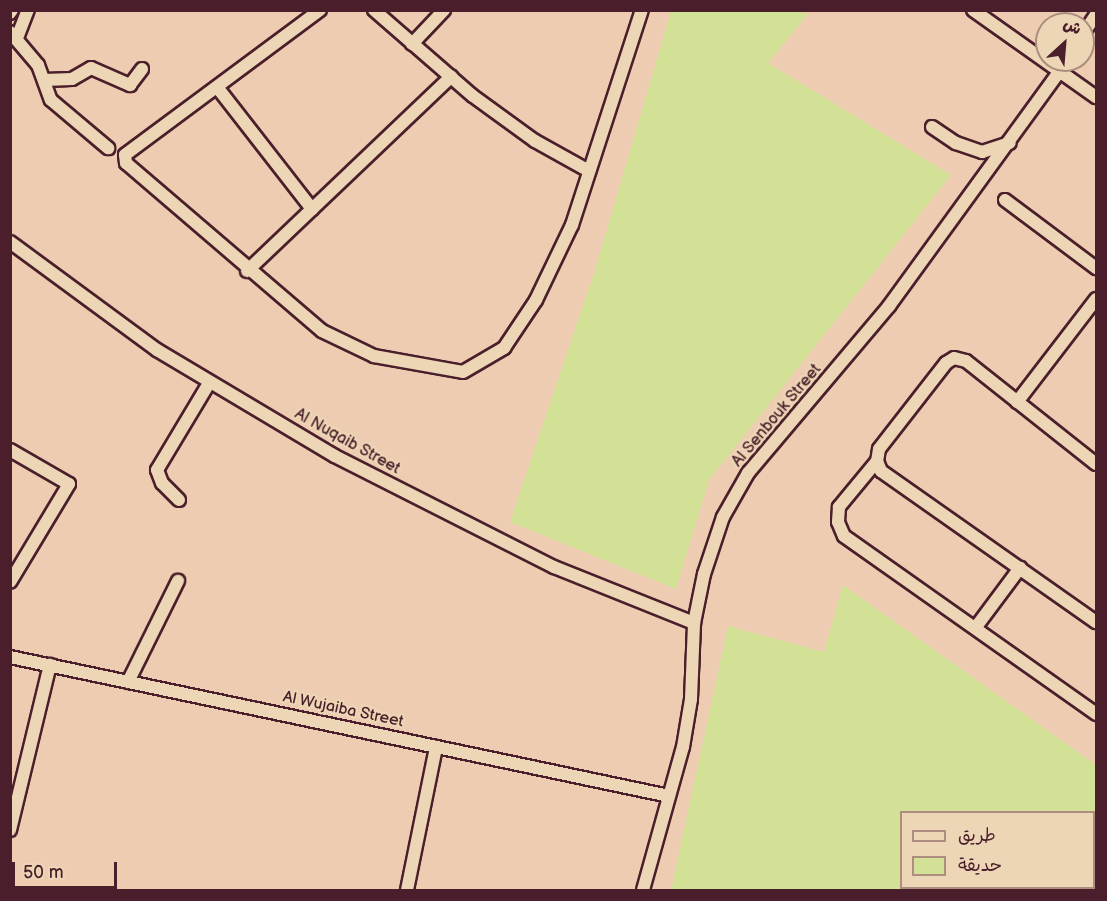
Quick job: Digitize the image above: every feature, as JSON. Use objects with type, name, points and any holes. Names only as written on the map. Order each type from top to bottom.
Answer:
[{"type":"street","points":[[28,10],[28,19],[14,35],[38,64],[51,100],[108,148]]},
{"type":"street","points":[[320,10],[125,155],[126,163],[248,271],[322,331],[374,356],[463,372],[504,348],[536,300],[572,225],[642,10]]},
{"type":"street","points":[[374,10],[451,77],[535,141],[589,171]]},
{"type":"street","points":[[412,44],[444,10]]},
{"type":"street","points":[[973,10],[1096,97]]},
{"type":"street","points":[[44,80],[72,79],[91,68],[127,86],[134,82],[142,69]]},
{"type":"street","name":"Al Senbouk Street","points":[[643,891],[669,796],[691,699],[694,623],[704,574],[723,517],[748,472],[889,306],[1061,73]]},
{"type":"street","points":[[248,271],[451,77]]},
{"type":"street","points":[[217,87],[312,209]]},
{"type":"street","points":[[932,128],[956,143],[982,152],[1011,142]]},
{"type":"street","points":[[1005,200],[1096,268]]},
{"type":"street","name":"Al Nuqaib Street","points":[[10,242],[157,350],[335,456],[474,529],[554,567],[694,623]]},
{"type":"street","points":[[1017,402],[1096,299]]},
{"type":"street","points":[[1096,464],[966,361],[954,358],[946,363],[879,449],[877,461],[839,507],[838,522],[844,536],[976,627],[1096,714]]},
{"type":"street","points":[[178,500],[162,483],[157,470],[209,383]]},
{"type":"street","points":[[10,450],[69,484],[10,582]]},
{"type":"street","points":[[877,461],[881,471],[1096,622]]},
{"type":"street","points":[[976,627],[1020,567]]},
{"type":"street","points":[[128,682],[178,581]]},
{"type":"street","name":"Al Wujaiba Street","points":[[10,657],[669,796]]},
{"type":"street","points":[[10,830],[50,665]]},
{"type":"street","points":[[407,891],[436,747]]},
{"type":"green space","points":[[792,10],[808,14],[768,63],[951,175],[709,480],[676,589],[510,522],[595,270],[671,11]]},
{"type":"green space","points":[[843,585],[1096,765],[1096,890],[671,890],[728,626],[824,652]]}]
